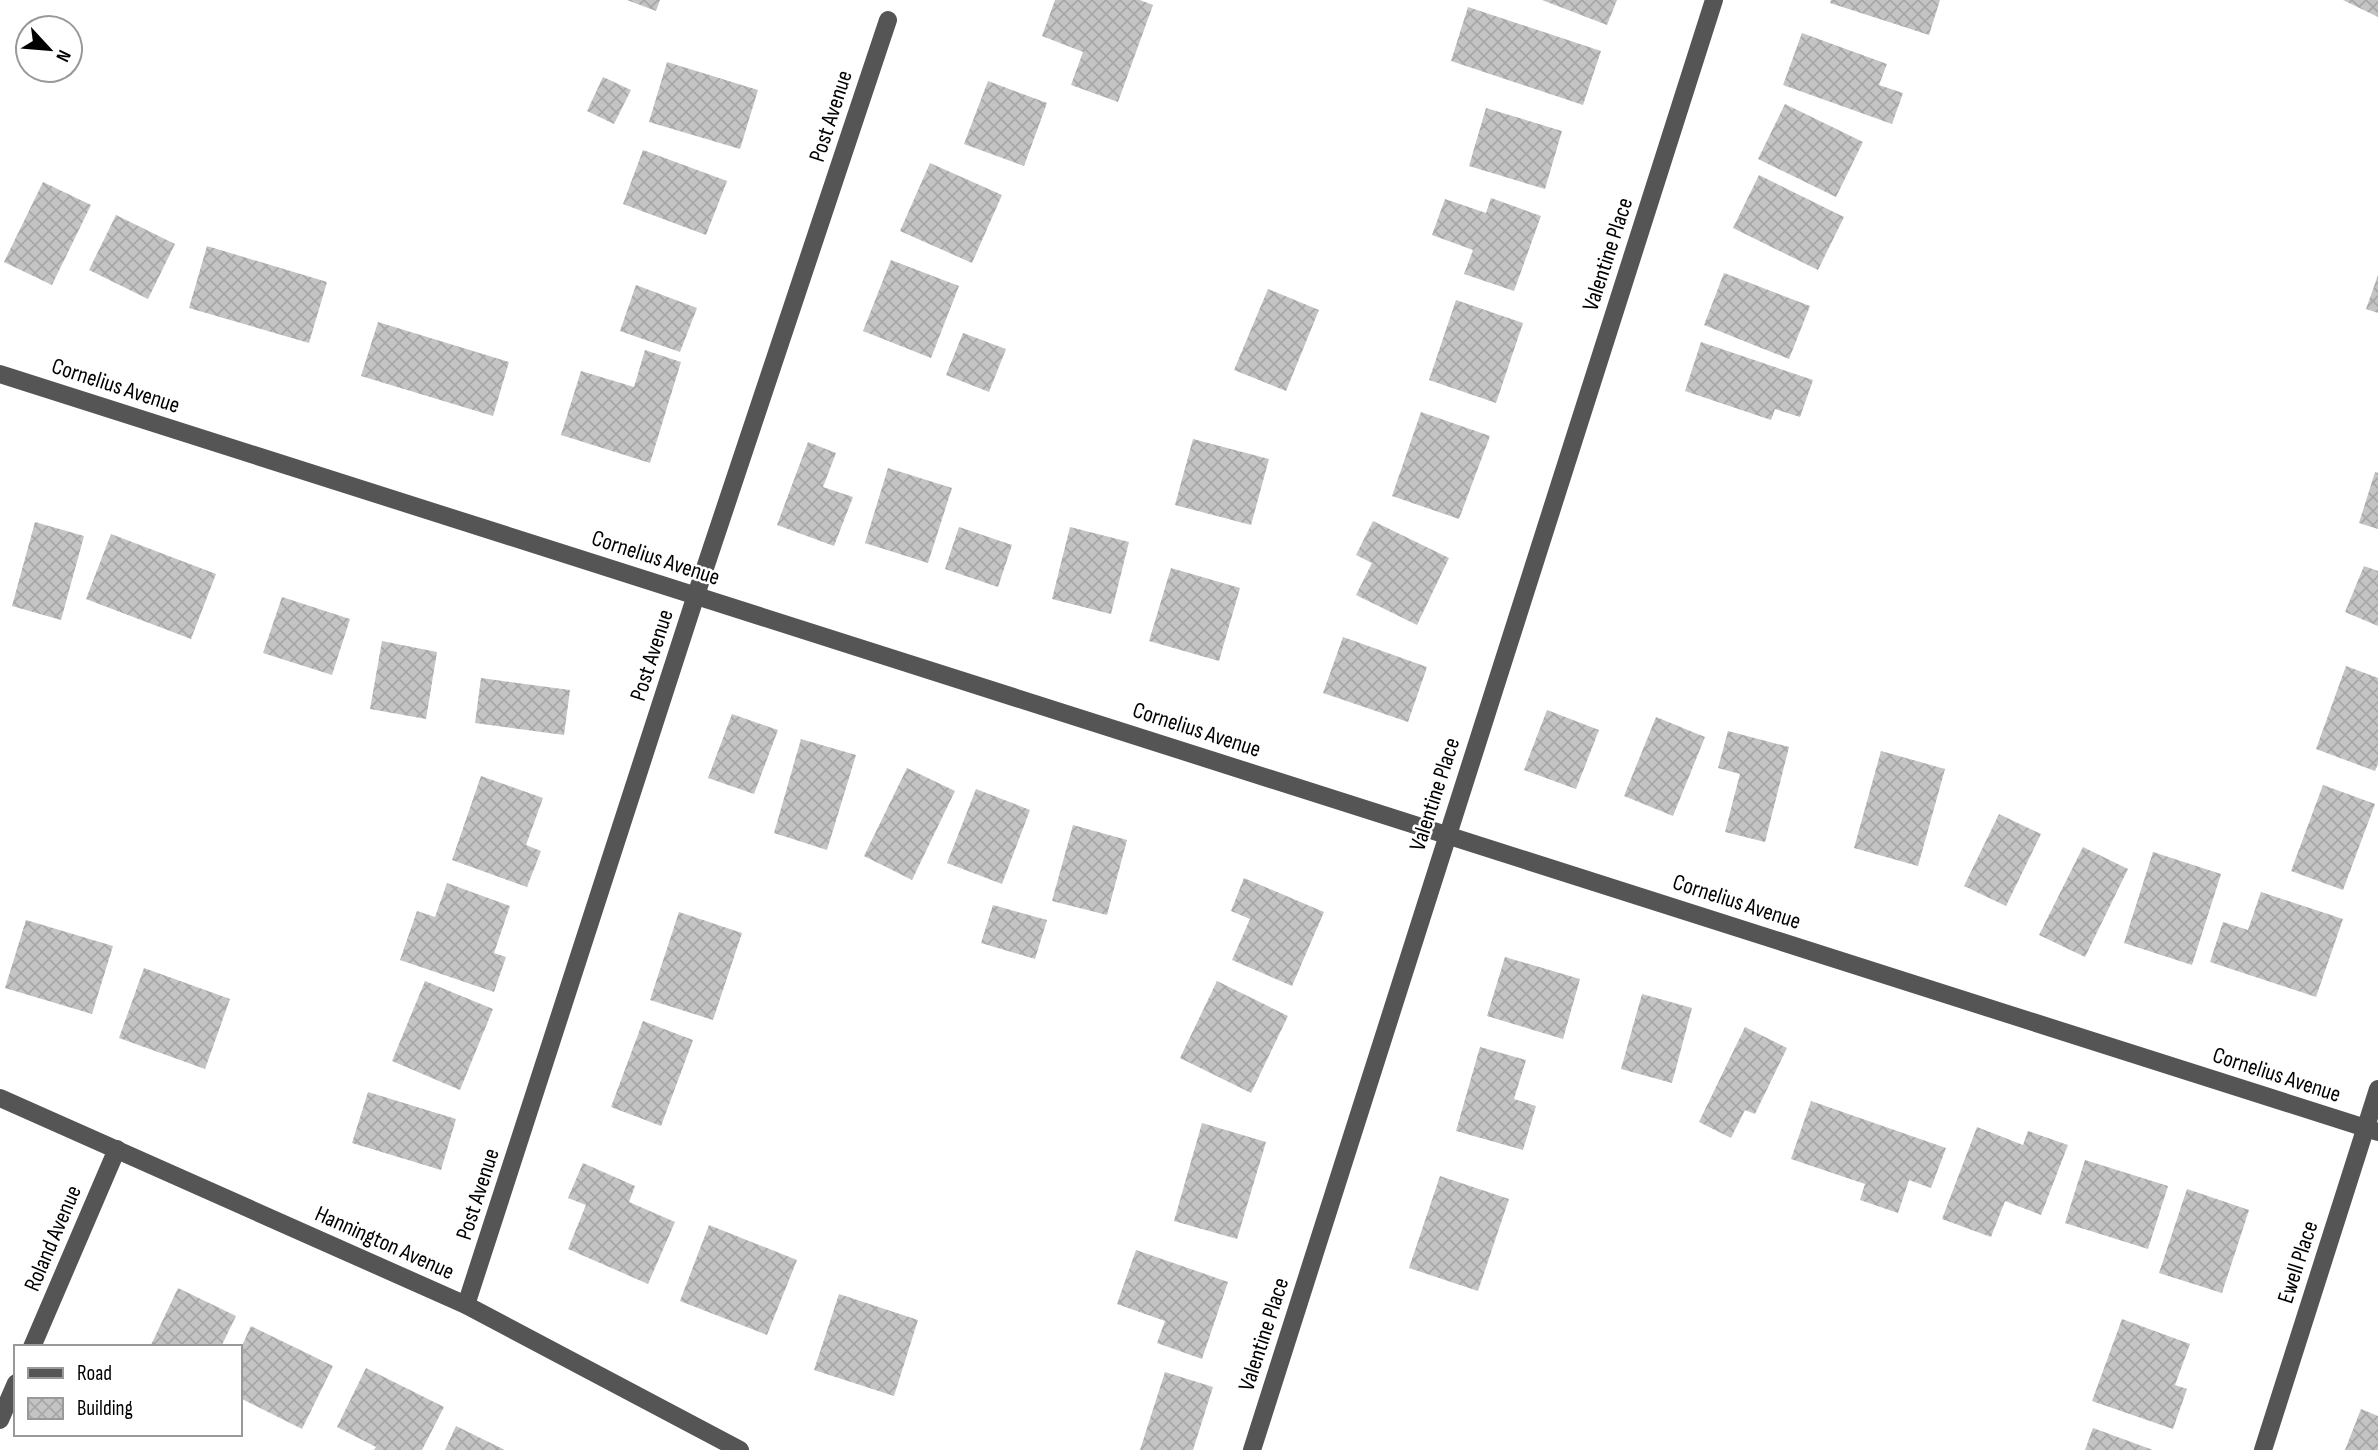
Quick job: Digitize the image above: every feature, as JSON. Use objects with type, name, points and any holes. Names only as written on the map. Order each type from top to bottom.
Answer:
[{"type":"street","name":"Valentine Place","points":[[1252,1450],[1714,0]]},
{"type":"street","name":"Post Avenue","points":[[466,1305],[696,595],[888,20]]},
{"type":"street","name":"Cornelius Avenue","points":[[0,374],[2372,1130]]},
{"type":"street","name":"Ewell Place","points":[[2263,1450],[2372,1130],[2378,1088]]},
{"type":"street","name":"Hannington Avenue","points":[[0,1098],[466,1305],[740,1450]]},
{"type":"street","name":"Roland Avenue","points":[[33,1345],[117,1149]]},
{"type":"street","points":[[0,1420],[14,1388]]},
{"type":"building","points":[[627,0],[660,0],[656,11]]},
{"type":"building","points":[[1055,0],[1140,0],[1153,5],[1118,102],[1071,85],[1083,52],[1042,36]]},
{"type":"building","points":[[1542,0],[1617,0],[1607,25]]},
{"type":"building","points":[[1831,0],[1940,0],[1929,35],[1830,3]]},
{"type":"building","points":[[2343,0],[2378,0],[2378,17]]},
{"type":"building","points":[[1468,7],[1601,51],[1583,105],[1451,61]]},
{"type":"building","points":[[1802,33],[1887,64],[1879,85],[1903,93],[1892,124],[1783,85]]},
{"type":"building","points":[[667,62],[758,90],[740,149],[649,122]]},
{"type":"building","points":[[603,77],[631,90],[614,124],[587,111]]},
{"type":"building","points":[[988,81],[1047,103],[1024,166],[964,144]]},
{"type":"building","points":[[1785,104],[1863,142],[1836,197],[1758,159]]},
{"type":"building","points":[[1486,108],[1562,131],[1545,189],[1469,166]]},
{"type":"building","points":[[643,150],[727,181],[706,235],[623,204]]},
{"type":"building","points":[[930,163],[1002,195],[972,263],[900,231]]},
{"type":"building","points":[[1759,175],[1844,217],[1818,270],[1733,228]]},
{"type":"building","points":[[43,182],[91,205],[52,285],[4,262]]},
{"type":"building","points":[[1491,198],[1541,216],[1514,291],[1464,274],[1473,250],[1432,235],[1445,199],[1486,213]]},
{"type":"building","points":[[116,215],[175,244],[148,299],[89,270]]},
{"type":"building","points":[[207,246],[327,282],[309,343],[189,308]]},
{"type":"building","points":[[891,260],[959,286],[931,358],[863,331]]},
{"type":"building","points":[[1724,273],[1810,306],[1789,359],[1704,325]]},
{"type":"building","points":[[2378,275],[2378,313],[2366,309]]},
{"type":"building","points":[[636,285],[697,308],[680,352],[620,331]]},
{"type":"building","points":[[1268,289],[1319,310],[1286,391],[1234,370]]},
{"type":"building","points":[[1456,300],[1523,323],[1496,403],[1429,380]]},
{"type":"building","points":[[378,322],[509,362],[493,416],[361,376]]},
{"type":"building","points":[[963,333],[1006,349],[989,392],[946,375]]},
{"type":"building","points":[[1701,342],[1813,380],[1800,417],[1775,409],[1771,420],[1685,391]]},
{"type":"building","points":[[645,350],[681,362],[650,463],[561,435],[581,371],[634,387]]},
{"type":"building","points":[[1421,412],[1490,436],[1459,519],[1392,496]]},
{"type":"building","points":[[1193,439],[1269,459],[1251,525],[1175,505]]},
{"type":"building","points":[[808,442],[836,453],[823,487],[853,497],[834,546],[777,525]]},
{"type":"building","points":[[888,468],[952,488],[928,563],[865,543]]},
{"type":"building","points":[[2375,472],[2378,473],[2378,529],[2359,523]]},
{"type":"building","points":[[1373,521],[1449,558],[1417,625],[1356,595],[1372,563],[1356,555]]},
{"type":"building","points":[[35,522],[84,536],[61,620],[12,606]]},
{"type":"building","points":[[959,527],[1012,545],[998,587],[945,569]]},
{"type":"building","points":[[1070,527],[1129,542],[1111,614],[1052,599]]},
{"type":"building","points":[[111,534],[216,574],[191,639],[86,599]]},
{"type":"building","points":[[2364,566],[2378,571],[2378,626],[2345,612]]},
{"type":"building","points":[[1171,568],[1240,588],[1219,661],[1149,641]]},
{"type":"building","points":[[282,597],[350,619],[332,675],[263,653]]},
{"type":"building","points":[[1343,637],[1427,667],[1408,722],[1323,693]]},
{"type":"building","points":[[382,641],[437,652],[426,719],[370,709]]},
{"type":"building","points":[[2346,666],[2378,678],[2378,764],[2375,771],[2316,749]]},
{"type":"building","points":[[481,678],[570,690],[564,735],[475,723]]},
{"type":"building","points":[[1547,710],[1599,730],[1576,789],[1524,770]]},
{"type":"building","points":[[732,714],[778,730],[754,794],[708,778]]},
{"type":"building","points":[[1656,717],[1705,737],[1673,816],[1624,796]]},
{"type":"building","points":[[1728,731],[1789,747],[1765,842],[1725,832],[1740,774],[1718,768]]},
{"type":"building","points":[[801,739],[856,755],[827,850],[774,833]]},
{"type":"building","points":[[1881,751],[1945,769],[1918,866],[1854,848]]},
{"type":"building","points":[[907,768],[955,791],[912,880],[864,856]]},
{"type":"building","points":[[481,776],[543,798],[526,845],[541,851],[527,887],[452,860]]},
{"type":"building","points":[[2323,785],[2375,804],[2343,890],[2291,871]]},
{"type":"building","points":[[976,789],[1030,810],[1002,884],[947,863]]},
{"type":"building","points":[[1999,814],[2041,834],[2006,906],[1964,886]]},
{"type":"building","points":[[1073,825],[1127,840],[1107,915],[1052,901]]},
{"type":"building","points":[[2083,847],[2128,869],[2085,957],[2039,935]]},
{"type":"building","points":[[2153,852],[2221,874],[2192,965],[2124,943]]},
{"type":"building","points":[[1244,878],[1324,912],[1292,986],[1232,960],[1250,919],[1231,911]]},
{"type":"building","points":[[447,883],[510,906],[494,953],[506,957],[494,992],[400,960],[417,911],[435,917]]},
{"type":"building","points":[[2261,892],[2343,919],[2316,997],[2210,962],[2223,922],[2248,930]]},
{"type":"building","points":[[993,905],[1047,920],[1035,959],[981,943]]},
{"type":"building","points":[[679,912],[742,933],[713,1020],[650,1000]]},
{"type":"building","points":[[26,920],[113,946],[92,1014],[5,988]]},
{"type":"building","points":[[1505,957],[1580,979],[1563,1039],[1487,1016]]},
{"type":"building","points":[[144,968],[230,999],[205,1069],[119,1038]]},
{"type":"building","points":[[425,981],[493,1009],[460,1090],[392,1061]]},
{"type":"building","points":[[1217,981],[1288,1016],[1251,1093],[1180,1058]]},
{"type":"building","points":[[1642,994],[1692,1008],[1672,1083],[1621,1069]]},
{"type":"building","points":[[643,1021],[693,1040],[661,1126],[611,1107]]},
{"type":"building","points":[[1745,1027],[1787,1048],[1755,1114],[1745,1110],[1731,1138],[1699,1122]]},
{"type":"building","points":[[1480,1047],[1526,1060],[1514,1099],[1536,1106],[1523,1150],[1456,1131]]},
{"type":"building","points":[[368,1092],[456,1119],[441,1170],[352,1143]]},
{"type":"building","points":[[1811,1101],[1946,1148],[1931,1188],[1909,1180],[1898,1213],[1860,1200],[1865,1184],[1791,1159]]},
{"type":"building","points":[[1202,1123],[1266,1142],[1237,1239],[1174,1221]]},
{"type":"building","points":[[1977,1127],[2023,1145],[2028,1131],[2068,1145],[2041,1215],[2005,1201],[1991,1237],[1942,1219]]},
{"type":"building","points":[[2085,1160],[2168,1186],[2148,1249],[2065,1223]]},
{"type":"building","points":[[583,1163],[635,1186],[629,1202],[675,1222],[648,1284],[568,1249],[586,1205],[568,1198]]},
{"type":"building","points":[[1440,1176],[1509,1199],[1478,1291],[1409,1268]]},
{"type":"building","points":[[2187,1189],[2249,1210],[2222,1293],[2159,1273]]},
{"type":"building","points":[[709,1225],[797,1260],[767,1335],[680,1301]]},
{"type":"building","points":[[1136,1250],[1228,1282],[1202,1359],[1157,1343],[1165,1321],[1117,1304]]},
{"type":"building","points":[[178,1288],[236,1316],[222,1345],[151,1345]]},
{"type":"building","points":[[839,1294],[918,1320],[894,1396],[814,1370]]},
{"type":"building","points":[[2122,1319],[2190,1344],[2175,1385],[2187,1389],[2173,1429],[2092,1401]]},
{"type":"building","points":[[251,1326],[333,1366],[302,1429],[242,1399],[242,1346]]},
{"type":"building","points":[[366,1368],[444,1407],[422,1450],[374,1450],[376,1447],[337,1427]]},
{"type":"building","points":[[1165,1372],[1213,1387],[1193,1450],[1140,1450]]},
{"type":"building","points":[[2361,1409],[2378,1416],[2378,1450],[2345,1450]]},
{"type":"building","points":[[456,1426],[505,1450],[445,1450]]},
{"type":"building","points":[[2093,1428],[2153,1450],[2085,1450]]}]
